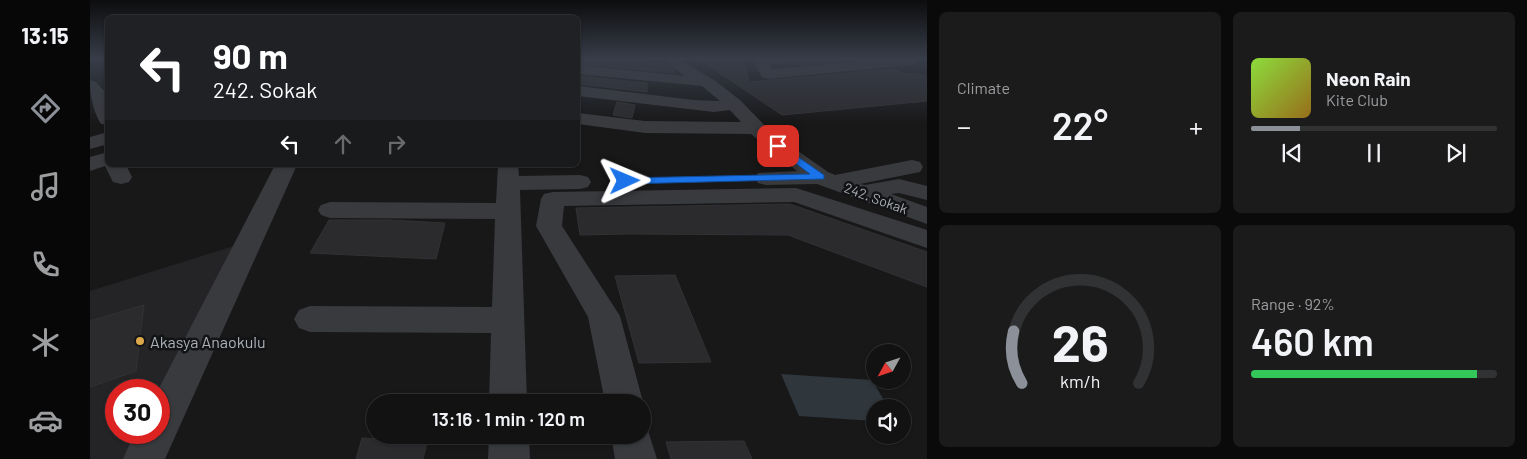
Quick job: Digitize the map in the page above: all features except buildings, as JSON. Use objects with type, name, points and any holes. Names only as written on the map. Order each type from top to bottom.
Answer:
[{"type":"street","points":[[682,80],[708,83]]},
{"type":"street","name":"242. Sokak","points":[[704,80],[734,104],[764,136],[827,180],[927,216]]},
{"type":"street","points":[[580,91],[714,107],[734,104]]},
{"type":"street","points":[[580,119],[644,127],[756,128]]},
{"type":"street","points":[[90,143],[105,157]]},
{"type":"street","points":[[170,406],[285,167]]},
{"type":"street","points":[[330,210],[508,186],[827,180],[912,167]]},
{"type":"street","points":[[508,186],[508,394]]},
{"type":"street","points":[[863,193],[878,188],[899,186],[927,193]]},
{"type":"street","points":[[622,394],[604,316],[549,226],[553,199],[796,194],[927,239]]},
{"type":"street","points":[[310,319],[508,320]]},
{"type":"street","points":[[144,459],[152,444]]},
{"type":"street","points":[[509,444],[509,459]]},
{"type":"street","points":[[633,444],[636,459]]},
{"type":"shaded area","name":"Akasya Anaokulu","points":[[237,245],[165,379],[105,379],[105,444],[138,444],[131,459],[90,459],[90,291]]},
{"type":"shaded area","points":[[781,374],[866,380],[866,389],[877,389],[883,399],[866,399],[866,420],[799,416]]},
{"type":"place","name":"Akasya Anaokulu","points":[[140,341]]},
{"type":"route","points":[[625,181],[820,177],[778,146]]}]
